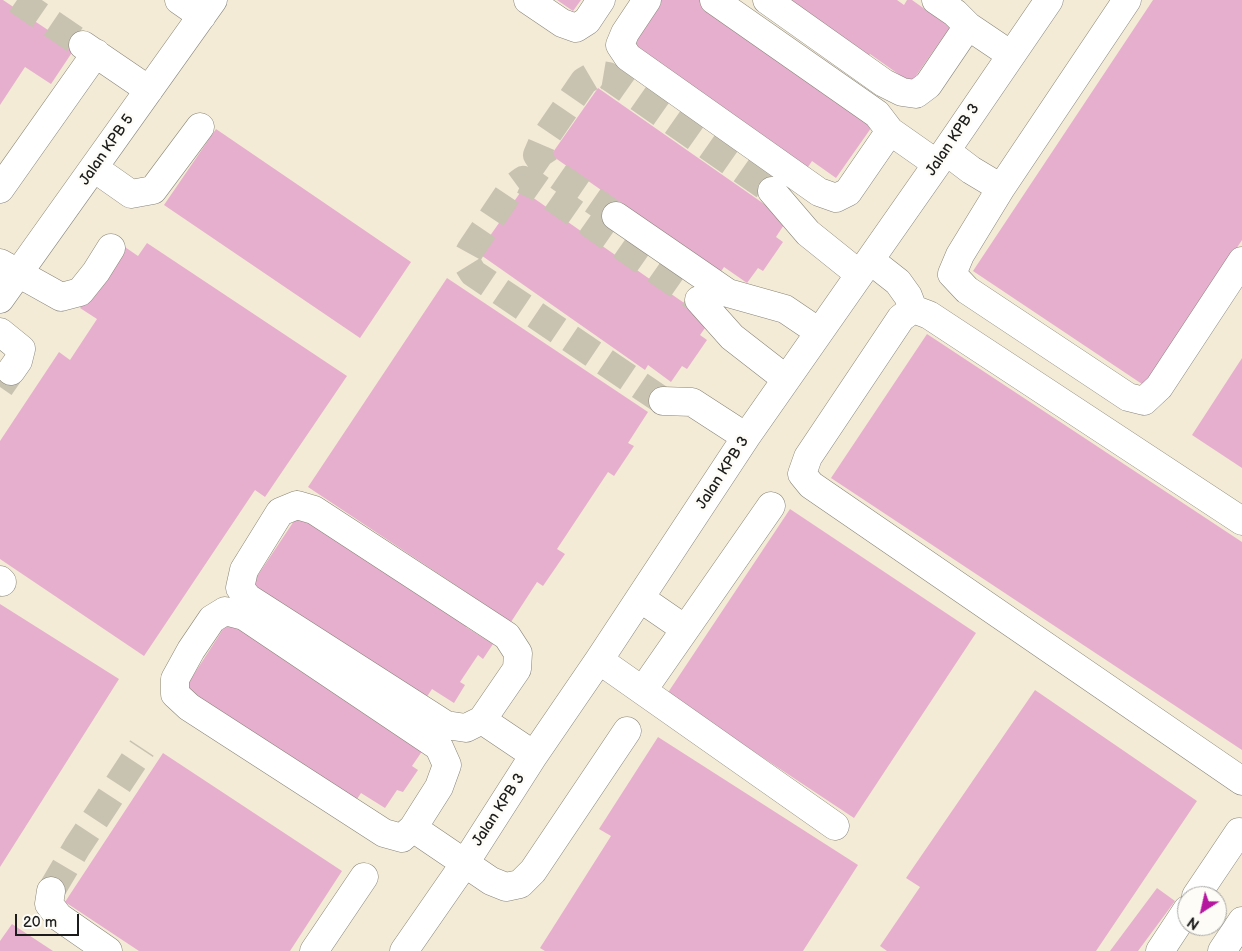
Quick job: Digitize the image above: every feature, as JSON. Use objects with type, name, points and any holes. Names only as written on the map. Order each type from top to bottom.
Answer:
[{"type":"street","points":[[179,0],[208,8]]},
{"type":"street","points":[[528,0],[562,23],[576,28],[587,21],[601,0]]},
{"type":"street","points":[[647,0],[625,33],[620,45],[628,57],[819,192],[836,198],[848,192],[890,131]]},
{"type":"street","points":[[714,0],[877,114],[890,131],[942,158],[971,170],[1001,188]]},
{"type":"street","points":[[767,0],[884,83],[902,92],[916,94],[928,85],[968,26]]},
{"type":"street","points":[[936,0],[955,13],[968,26],[1011,55]]},
{"type":"street","name":"Jalan KPB 3","points":[[404,951],[465,863],[534,755],[746,437],[942,158],[1049,0]]},
{"type":"street","points":[[1127,0],[1001,188],[960,255],[952,274],[967,290],[1128,397],[1144,401],[1159,387],[1242,261]]},
{"type":"street","name":"Jalan KPB 5","points":[[0,298],[9,268],[94,168],[208,8]]},
{"type":"street","points":[[0,189],[89,49],[149,90]]},
{"type":"street","points":[[94,168],[131,194],[153,190],[200,126]]},
{"type":"street","points":[[772,191],[808,233],[865,267],[898,282],[908,296],[913,309],[929,315],[1242,520]]},
{"type":"street","points":[[616,216],[728,293],[785,309],[819,332]]},
{"type":"street","points":[[9,268],[61,297],[80,292],[96,272],[111,248]]},
{"type":"street","points":[[699,300],[732,337],[786,379]]},
{"type":"street","points":[[913,309],[901,318],[808,457],[802,474],[811,485],[1242,781]]},
{"type":"street","points":[[0,332],[20,349],[18,361],[11,371]]},
{"type":"street","points":[[663,401],[692,402],[746,437]]},
{"type":"street","points":[[297,505],[314,510],[507,636],[518,653],[517,669],[482,720],[466,728],[446,725],[248,598],[240,588],[244,570],[280,512],[297,505]]},
{"type":"street","points":[[643,690],[771,506]]},
{"type":"street","points":[[640,598],[685,629]]},
{"type":"street","points":[[225,611],[244,616],[439,748],[446,765],[442,780],[428,807],[413,828],[402,838],[384,834],[188,707],[175,694],[175,679],[191,650],[212,619],[225,611]]},
{"type":"street","points":[[599,660],[835,826]]},
{"type":"street","points":[[482,720],[534,755]]},
{"type":"street","points":[[413,828],[491,881],[506,887],[520,884],[533,871],[627,731]]},
{"type":"street","points":[[1203,886],[1239,832],[1242,834]]},
{"type":"street","points":[[314,951],[364,877]]},
{"type":"street","points":[[51,891],[49,904],[59,917],[108,951]]},
{"type":"street","points":[[1222,951],[1242,921]]},
{"type":"street","points":[[1160,951],[1177,925]]},
{"type":"building","points":[[0,0],[3,0],[75,48],[51,84],[25,67],[0,105]]},
{"type":"building","points":[[557,0],[581,0],[573,11]]},
{"type":"building","points":[[660,0],[705,0],[876,121],[836,178],[812,161],[806,170],[628,45]]},
{"type":"building","points":[[780,0],[897,0],[904,5],[907,0],[912,0],[950,27],[911,83],[870,54],[866,60]]},
{"type":"building","points":[[1153,0],[1242,0],[1242,240],[1145,386],[973,271]]},
{"type":"building","points":[[598,88],[787,220],[776,237],[783,242],[763,271],[758,268],[747,283],[724,267],[720,273],[551,155]]},
{"type":"building","points":[[216,129],[411,262],[360,338],[164,205]]},
{"type":"building","points":[[522,190],[710,321],[700,335],[707,340],[687,369],[682,366],[671,382],[648,365],[645,370],[478,253]]},
{"type":"building","points":[[147,243],[347,376],[265,497],[255,490],[144,656],[0,559],[0,441],[59,352],[70,360],[97,319],[80,308],[122,245],[138,256]]},
{"type":"building","points":[[447,278],[648,412],[628,443],[634,446],[614,476],[608,472],[557,549],[565,554],[543,586],[537,582],[511,622],[308,487]]},
{"type":"building","points":[[927,334],[1242,542],[1242,750],[831,478]]},
{"type":"building","points":[[1242,358],[1242,468],[1192,435]]},
{"type":"building","points":[[790,509],[976,633],[854,818],[667,694]]},
{"type":"building","points":[[300,512],[469,622],[466,627],[493,644],[483,659],[478,655],[460,682],[465,685],[454,703],[432,689],[426,698],[252,584]]},
{"type":"building","points":[[0,604],[119,679],[0,867]]},
{"type":"building","points":[[229,620],[425,747],[412,766],[418,770],[403,792],[397,790],[385,808],[361,793],[357,799],[185,688]]},
{"type":"building","points":[[1035,690],[1197,801],[1096,951],[887,951],[880,946],[920,887],[906,878]]},
{"type":"building","points":[[658,737],[858,865],[803,951],[545,951],[540,948],[611,836],[599,829]]},
{"type":"building","points":[[163,753],[342,871],[290,951],[139,951],[65,902]]},
{"type":"building","points":[[1157,888],[1175,901],[1138,951],[1110,951]]},
{"type":"building","points":[[12,924],[53,951],[0,951],[0,941]]},
{"type":"tunnel","points":[[17,0],[83,45]]},
{"type":"tunnel","points":[[616,216],[545,167],[537,155],[543,141],[584,81],[596,74],[608,76],[772,191]]},
{"type":"tunnel","points":[[663,401],[473,273],[465,260],[512,188],[523,180],[536,186],[699,300]]},
{"type":"tunnel","points":[[0,387],[11,371]]},
{"type":"tunnel","points":[[51,891],[77,847],[142,748]]}]
